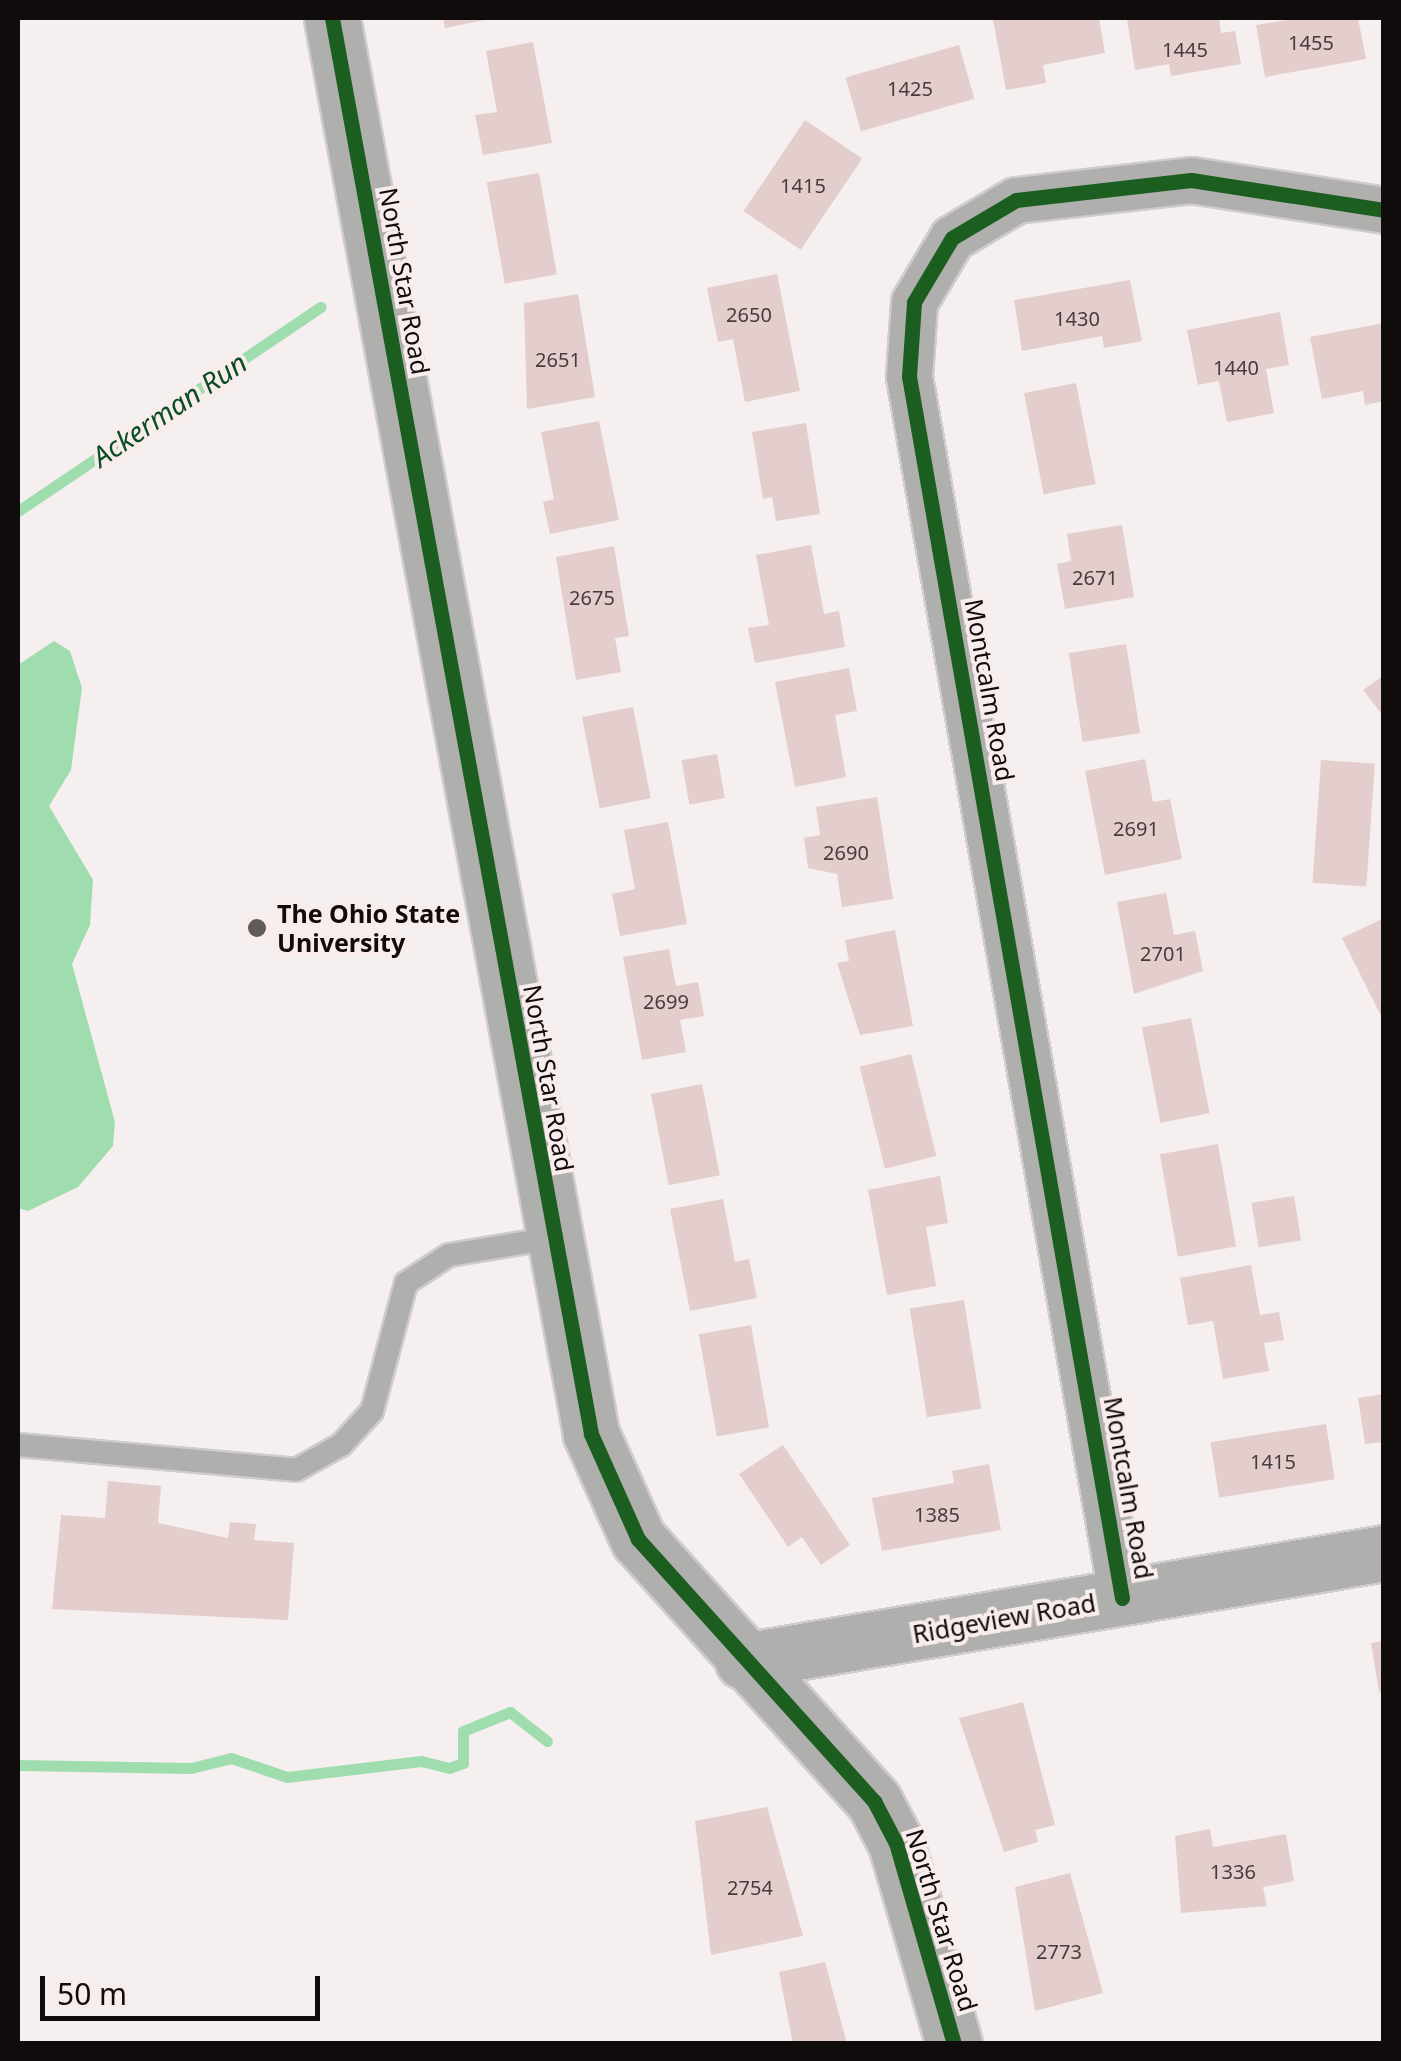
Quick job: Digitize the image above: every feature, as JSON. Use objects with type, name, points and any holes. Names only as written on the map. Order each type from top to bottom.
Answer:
[{"type":"street","name":"North Star Road","points":[[332,18],[552,1238],[607,1477],[638,1539],[743,1661],[874,1802],[896,1843],[954,2044]]},
{"type":"street","name":"Montcalm Road","points":[[1122,1598],[909,376],[914,302],[952,238],[1016,200],[1192,180],[1384,210]]},
{"type":"street","name":"Ridgeview Road","points":[[743,1661],[1384,1554]]},
{"type":"lane","points":[[18,1445],[296,1470],[341,1446],[372,1411],[390,1322],[414,1275],[449,1255],[552,1238]]},
{"type":"shaded area","points":[[54,641],[70,651],[82,688],[71,770],[49,806],[93,880],[90,925],[72,964],[115,1122],[113,1146],[78,1187],[28,1211],[18,1208],[18,665]]},
{"type":"building","points":[[443,18],[489,18],[489,19],[445,28]]},
{"type":"building","points":[[1099,18],[1105,53],[1043,65],[1046,83],[1006,90],[993,19]]},
{"type":"building","points":[[1219,18],[1221,33],[1235,31],[1241,64],[1171,76],[1169,64],[1135,70],[1127,19]]},
{"type":"building","points":[[1301,18],[1358,18],[1366,59],[1265,77],[1256,25]]},
{"type":"building","points":[[533,42],[552,143],[483,155],[475,115],[497,112],[486,51]]},
{"type":"building","points":[[959,45],[974,99],[861,131],[846,78]]},
{"type":"building","points":[[805,120],[862,159],[801,250],[743,211]]},
{"type":"building","points":[[539,173],[557,274],[505,284],[487,182]]},
{"type":"building","points":[[777,274],[800,391],[745,402],[733,339],[718,342],[707,288]]},
{"type":"building","points":[[1130,280],[1142,341],[1104,348],[1102,336],[1022,351],[1014,300]]},
{"type":"building","points":[[578,294],[595,397],[527,409],[524,303]]},
{"type":"building","points":[[1280,312],[1289,365],[1266,369],[1274,413],[1227,422],[1219,381],[1198,385],[1187,330]]},
{"type":"building","points":[[1384,323],[1384,401],[1365,405],[1363,391],[1322,399],[1310,337]]},
{"type":"building","points":[[1076,383],[1096,484],[1044,494],[1024,393]]},
{"type":"building","points":[[599,421],[619,520],[550,534],[543,502],[554,499],[541,432]]},
{"type":"building","points":[[806,423],[820,514],[776,521],[772,497],[763,499],[752,432]]},
{"type":"building","points":[[1122,525],[1134,597],[1065,609],[1057,564],[1071,561],[1067,534]]},
{"type":"building","points":[[811,545],[824,614],[839,611],[845,647],[755,663],[748,628],[769,625],[756,555]]},
{"type":"building","points":[[614,546],[629,636],[615,638],[621,672],[576,680],[556,557]]},
{"type":"building","points":[[1126,644],[1140,733],[1083,742],[1069,653]]},
{"type":"building","points":[[849,668],[857,711],[835,715],[846,777],[795,787],[775,682]]},
{"type":"building","points":[[1384,675],[1384,717],[1363,690]]},
{"type":"building","points":[[633,707],[651,798],[600,808],[582,717]]},
{"type":"building","points":[[717,754],[725,798],[689,805],[682,760]]},
{"type":"building","points":[[1145,759],[1153,802],[1170,799],[1182,859],[1105,875],[1085,771]]},
{"type":"building","points":[[1321,760],[1375,764],[1366,886],[1312,883]]},
{"type":"building","points":[[877,797],[893,899],[842,907],[837,874],[808,868],[804,838],[820,835],[816,807]]},
{"type":"building","points":[[668,822],[687,924],[620,936],[612,894],[635,889],[624,830]]},
{"type":"building","points":[[1166,893],[1174,935],[1195,931],[1203,971],[1134,994],[1117,902]]},
{"type":"building","points":[[1384,918],[1384,1022],[1342,938]]},
{"type":"building","points":[[895,930],[913,1026],[860,1035],[837,963],[849,961],[845,940]]},
{"type":"building","points":[[669,949],[676,986],[698,982],[704,1016],[680,1020],[686,1052],[642,1060],[623,957]]},
{"type":"building","points":[[1191,1018],[1210,1113],[1160,1123],[1142,1028]]},
{"type":"building","points":[[911,1054],[936,1156],[885,1169],[860,1067]]},
{"type":"building","points":[[702,1084],[720,1175],[669,1185],[651,1094]]},
{"type":"building","points":[[1218,1144],[1236,1246],[1178,1257],[1160,1154]]},
{"type":"building","points":[[940,1176],[948,1223],[926,1227],[936,1286],[887,1295],[868,1190]]},
{"type":"building","points":[[1294,1196],[1301,1240],[1259,1247],[1252,1203]]},
{"type":"building","points":[[723,1199],[735,1262],[749,1259],[757,1298],[690,1311],[670,1209]]},
{"type":"building","points":[[1251,1265],[1260,1315],[1279,1312],[1284,1340],[1264,1343],[1269,1371],[1223,1379],[1213,1321],[1188,1325],[1180,1278]]},
{"type":"building","points":[[964,1300],[981,1409],[927,1417],[910,1309]]},
{"type":"building","points":[[751,1325],[769,1427],[717,1437],[699,1334]]},
{"type":"building","points":[[1384,1394],[1384,1442],[1365,1444],[1358,1398]]},
{"type":"building","points":[[1326,1424],[1335,1479],[1219,1498],[1210,1442]]},
{"type":"building","points":[[783,1445],[850,1545],[821,1565],[802,1537],[788,1547],[739,1474]]},
{"type":"building","points":[[989,1464],[1001,1530],[882,1551],[872,1498],[954,1483],[952,1471]]},
{"type":"building","points":[[108,1481],[161,1486],[158,1523],[228,1538],[230,1522],[256,1524],[254,1540],[294,1543],[288,1620],[52,1609],[61,1515],[105,1518]]},
{"type":"building","points":[[1384,1641],[1384,1691],[1379,1692],[1371,1643]]},
{"type":"building","points":[[1023,1702],[1055,1825],[1035,1830],[1038,1842],[1004,1852],[959,1718]]},
{"type":"building","points":[[767,1807],[803,1936],[711,1955],[695,1821]]},
{"type":"building","points":[[1210,1829],[1213,1847],[1286,1834],[1294,1881],[1263,1887],[1267,1906],[1181,1913],[1175,1836]]},
{"type":"building","points":[[1070,1873],[1103,1993],[1035,2011],[1015,1887]]},
{"type":"building","points":[[825,1962],[847,2044],[793,2044],[779,1972]]},
{"type":"waterway","name":"Ackerman Run","points":[[18,511],[321,307]]},
{"type":"waterway","name":"Ackerman Run","points":[[18,1765],[191,1768],[231,1758],[287,1777],[421,1761],[449,1768],[463,1763],[463,1731],[510,1712],[547,1741]]},
{"type":"cycle path","points":[[332,18],[591,1434],[638,1539],[874,1801],[896,1843],[954,2044]]},
{"type":"cycle path","points":[[1122,1598],[909,376],[914,302],[952,238],[1016,200],[1191,180],[1384,210]]},
{"type":"place","name":"The Ohio State University","points":[[257,928]]}]
